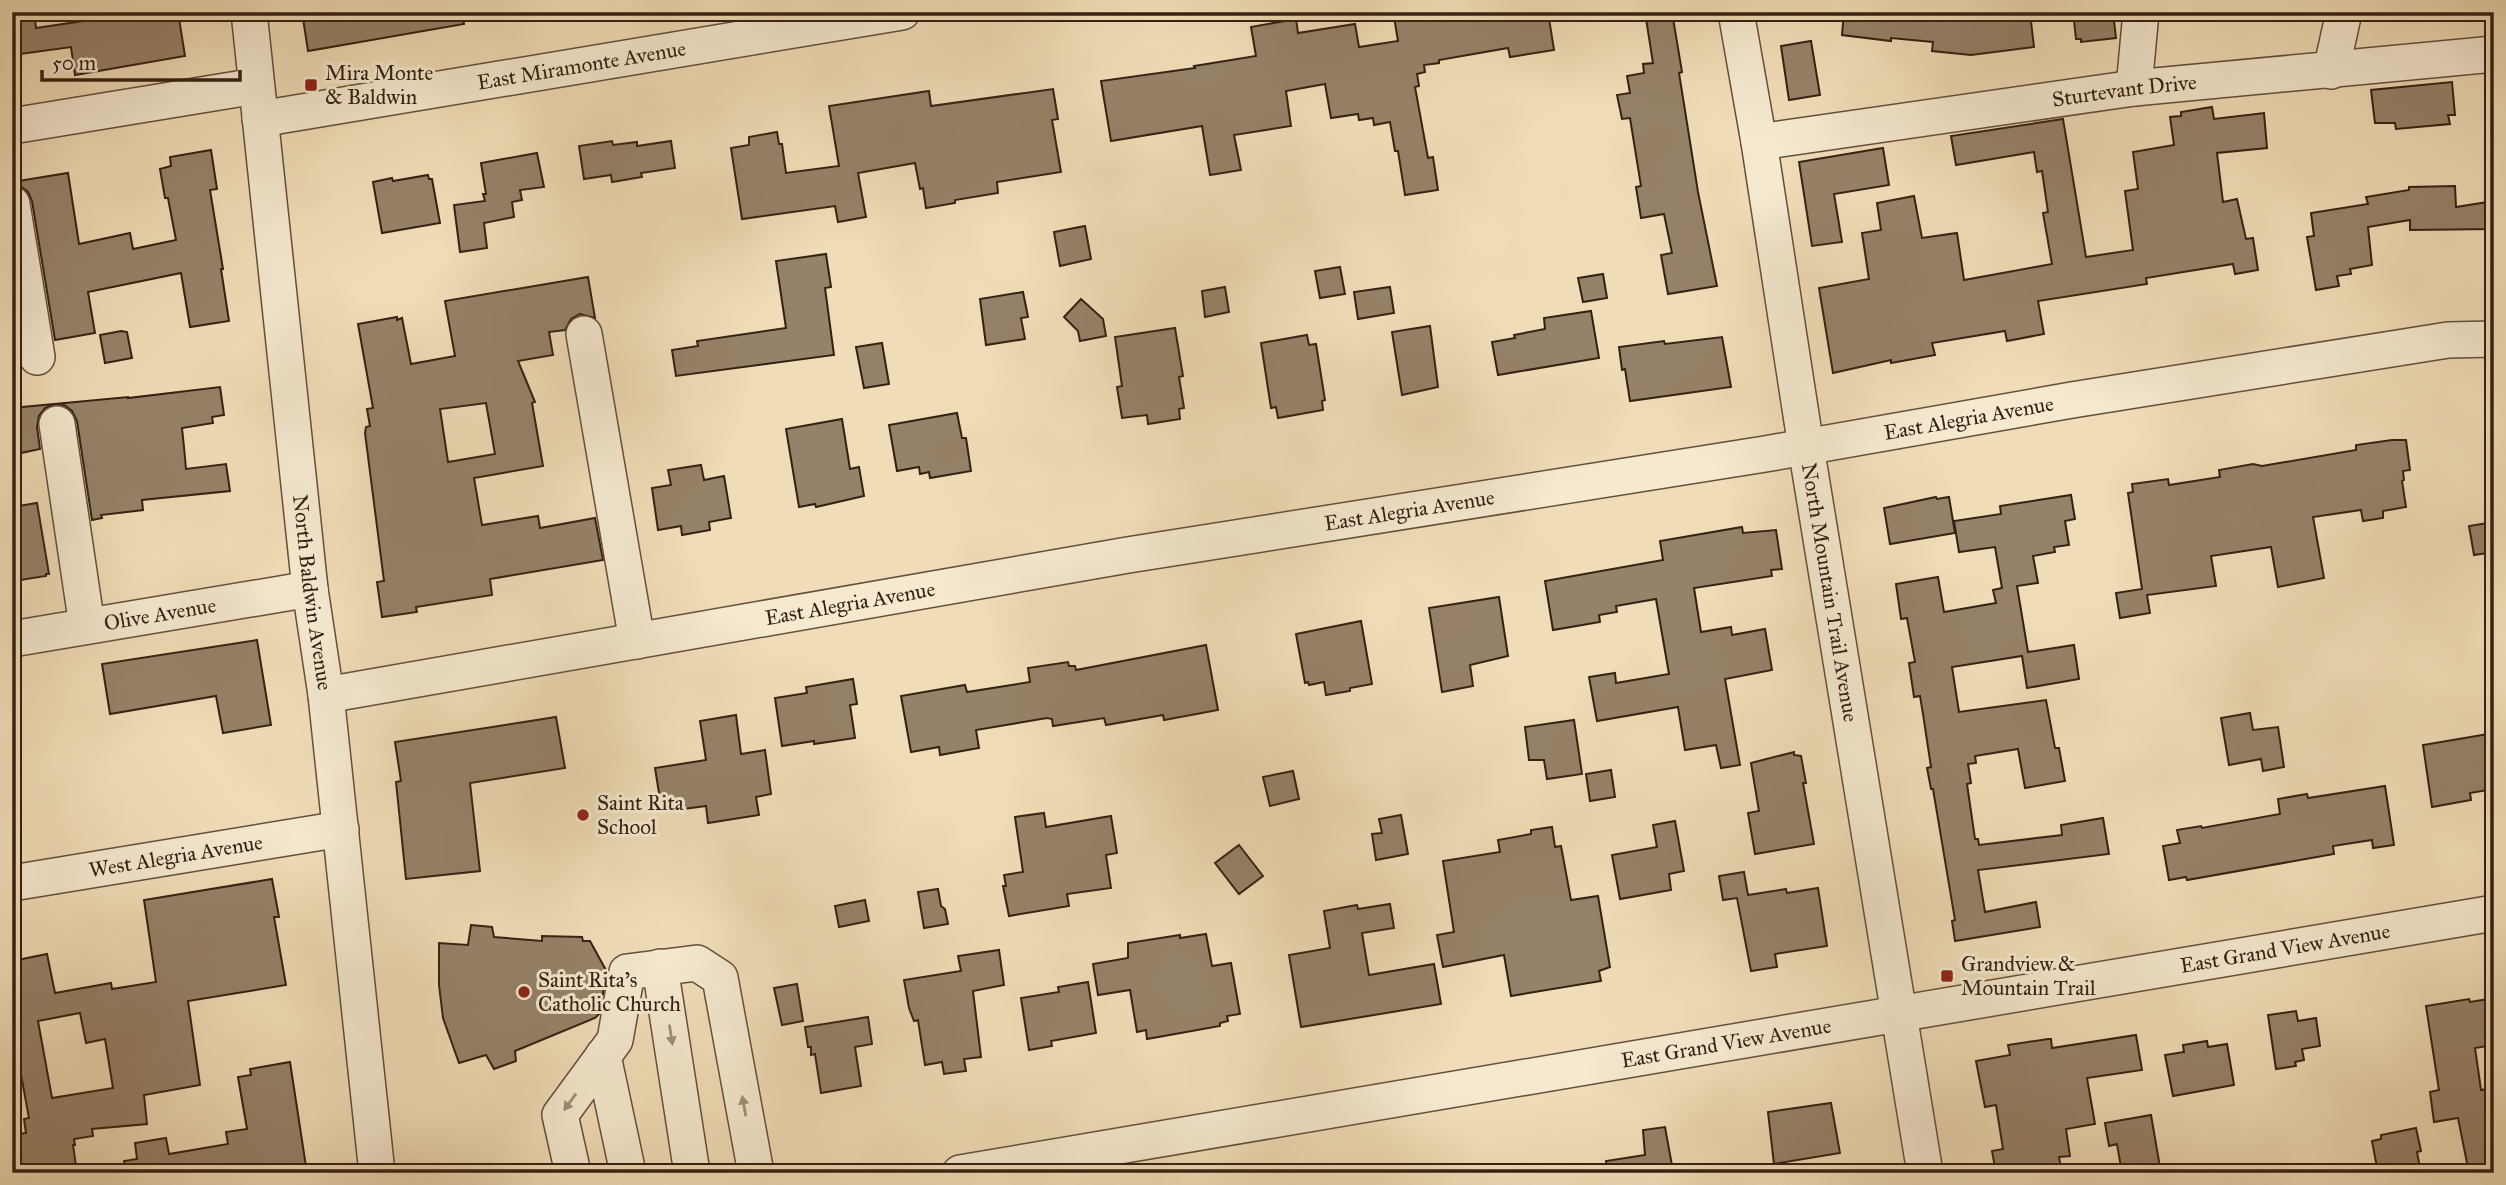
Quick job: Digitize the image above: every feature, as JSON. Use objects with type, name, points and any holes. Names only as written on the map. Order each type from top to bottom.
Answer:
[{"type":"street","name":"North Baldwin Avenue","points":[[248,12],[310,589],[326,695],[341,829],[377,1173]]},
{"type":"street","name":"East Miramonte Avenue","points":[[12,126],[258,103],[902,12]]},
{"type":"street","name":"North Mountain Trail Avenue","points":[[1736,12],[1925,1173]]},
{"type":"street","points":[[2134,88],[2141,12]]},
{"type":"street","points":[[2331,71],[2344,12]]},
{"type":"street","name":"Sturtevant Drive","points":[[1759,142],[2134,88],[2494,54]]},
{"type":"street","points":[[12,204],[37,357]]},
{"type":"street","points":[[12,290],[13,296]]},
{"type":"street","points":[[584,334],[636,641]]},
{"type":"street","name":"East Alegria Avenue","points":[[326,695],[1128,555],[1806,447],[2072,400],[2448,340],[2494,339]]},
{"type":"street","points":[[57,424],[77,628]]},
{"type":"street","points":[[41,465],[77,628]]},
{"type":"street","name":"Olive Avenue","points":[[12,639],[310,589]]},
{"type":"street","name":"West Alegria Avenue","points":[[12,883],[341,829]]},
{"type":"street","name":"East Grand View Avenue","points":[[960,1173],[2494,913]]},
{"type":"street","points":[[573,1173],[560,1115],[615,1040],[627,972],[698,963],[720,978],[756,1173]]},
{"type":"street","points":[[660,967],[692,1173]]},
{"type":"street","points":[[603,1056],[628,1173]]},
{"type":"building","points":[[12,12],[34,12],[36,28],[143,12],[178,12],[185,56],[75,75],[71,47],[12,55]]},
{"type":"building","points":[[302,12],[463,12],[464,24],[308,51]]},
{"type":"building","points":[[1424,12],[1548,12],[1554,50],[1510,57],[1508,48],[1424,65],[1425,72],[1417,74],[1419,86],[1415,87],[1428,158],[1433,157],[1438,190],[1405,195],[1390,122],[1374,125],[1373,118],[1359,120],[1358,114],[1331,118],[1325,84],[1286,91],[1291,126],[1234,135],[1241,170],[1210,175],[1202,126],[1111,141],[1101,81],[1195,68],[1194,66],[1256,56],[1251,27],[1296,19],[1298,33],[1355,24],[1359,47],[1398,41],[1394,17]]},
{"type":"building","points":[[1645,12],[1672,12],[1698,192],[1717,286],[1668,294],[1661,255],[1672,253],[1664,214],[1641,218],[1636,187],[1641,186],[1630,118],[1622,119],[1617,95],[1630,93],[1627,76],[1644,73],[1643,64],[1653,63]]},
{"type":"building","points":[[1844,12],[1964,12],[1963,21],[2030,13],[2034,47],[1971,55],[1932,51],[1933,42],[1891,38],[1891,41],[1842,35]]},
{"type":"building","points":[[2073,12],[2113,12],[2116,38],[2081,42],[2081,39],[2076,39]]},
{"type":"building","points":[[1811,41],[1820,95],[1789,100],[1781,46]]},
{"type":"building","points":[[2452,82],[2455,115],[2448,115],[2450,124],[2396,129],[2395,123],[2375,123],[2371,90]]},
{"type":"building","points":[[1053,89],[1058,119],[1052,120],[1061,172],[997,182],[998,193],[926,208],[915,163],[858,173],[866,217],[838,222],[835,206],[742,219],[731,148],[749,145],[749,137],[777,132],[779,144],[782,144],[786,173],[839,166],[829,106],[929,91],[931,106]]},
{"type":"building","points":[[2212,107],[2214,119],[2264,113],[2267,148],[2217,153],[2223,202],[2237,199],[2246,239],[2253,238],[2258,270],[2235,274],[2233,264],[2146,278],[2147,284],[2038,301],[2044,334],[2007,341],[2005,331],[1932,343],[1935,355],[1891,363],[1891,360],[1833,373],[1819,288],[1869,279],[1862,233],[1881,230],[1877,203],[1914,196],[1922,238],[1957,233],[1964,280],[2052,264],[2043,213],[2048,212],[2042,171],[2037,172],[2034,152],[1956,165],[1951,136],[2063,119],[2086,257],[2133,250],[2125,191],[2138,189],[2133,152],[2174,145],[2170,117],[2181,116],[2181,112]]},
{"type":"building","points":[[612,141],[613,145],[637,142],[637,146],[671,141],[675,168],[641,173],[642,177],[612,182],[611,175],[584,179],[579,146]]},
{"type":"building","points":[[1883,148],[1889,185],[1834,194],[1842,242],[1812,246],[1799,162]]},
{"type":"building","points":[[211,150],[217,189],[210,190],[229,321],[190,327],[181,273],[88,292],[95,333],[55,340],[32,201],[18,181],[68,173],[79,244],[130,233],[133,249],[176,240],[160,169],[171,166],[170,157]]},
{"type":"building","points":[[537,153],[544,187],[520,190],[522,200],[512,202],[514,217],[484,223],[487,248],[460,252],[454,205],[485,201],[481,163]]},
{"type":"building","points":[[428,175],[429,179],[432,179],[440,223],[382,233],[373,182]]},
{"type":"building","points":[[2455,186],[2456,207],[2494,201],[2494,229],[2410,230],[2410,220],[2368,227],[2372,265],[2350,269],[2351,274],[2337,276],[2339,286],[2316,290],[2307,237],[2314,236],[2311,213],[2368,204],[2366,197],[2409,190],[2409,187]]},
{"type":"building","points":[[1085,226],[1091,259],[1060,266],[1054,232]]},
{"type":"building","points":[[826,254],[831,287],[825,288],[834,355],[676,376],[672,350],[698,346],[697,341],[786,328],[776,261]]},
{"type":"building","points":[[1340,267],[1345,294],[1320,298],[1315,271]]},
{"type":"building","points":[[1603,274],[1607,298],[1583,302],[1578,278]]},
{"type":"building","points":[[588,277],[595,318],[580,314],[571,319],[565,330],[549,332],[553,355],[518,361],[535,402],[532,403],[543,466],[474,478],[482,525],[538,516],[540,528],[595,518],[603,560],[490,579],[492,595],[416,607],[417,612],[382,617],[377,582],[384,581],[365,433],[366,427],[370,426],[367,409],[373,408],[358,324],[402,318],[411,364],[455,356],[445,301]],"holes":[[[486,403],[495,454],[448,462],[440,409]]]},
{"type":"building","points":[[1225,287],[1229,312],[1205,317],[1202,291]]},
{"type":"building","points":[[1390,287],[1394,313],[1358,319],[1354,292]]},
{"type":"building","points":[[1023,292],[1028,317],[1021,318],[1025,339],[986,345],[980,299]]},
{"type":"building","points":[[1081,299],[1103,319],[1106,336],[1080,341],[1078,331],[1064,317]]},
{"type":"building","points":[[1591,311],[1599,358],[1498,375],[1492,342],[1545,329],[1544,318]]},
{"type":"building","points":[[1430,326],[1438,387],[1402,395],[1392,332]]},
{"type":"building","points":[[1175,328],[1183,376],[1179,377],[1184,408],[1179,409],[1180,419],[1148,424],[1147,415],[1122,418],[1117,387],[1122,386],[1115,337]]},
{"type":"building","points":[[127,332],[132,358],[105,363],[100,335]]},
{"type":"building","points":[[1307,335],[1309,345],[1316,344],[1325,400],[1322,401],[1323,410],[1278,418],[1276,407],[1271,408],[1261,343]]},
{"type":"building","points":[[1722,337],[1731,387],[1630,401],[1619,347]]},
{"type":"building","points":[[882,343],[889,384],[864,388],[856,347]]},
{"type":"building","points":[[220,387],[224,415],[212,417],[213,423],[182,428],[186,469],[226,464],[230,491],[142,500],[143,510],[101,515],[102,518],[92,520],[77,421],[72,411],[64,405],[55,404],[45,408],[39,416],[37,427],[40,449],[12,455],[12,408]]},
{"type":"building","points":[[957,413],[962,438],[966,438],[971,471],[930,478],[929,472],[920,474],[919,467],[897,471],[889,425]]},
{"type":"building","points":[[842,419],[850,469],[859,467],[864,496],[816,507],[815,504],[799,507],[786,429]]},
{"type":"building","points":[[2406,440],[2410,470],[2403,471],[2402,481],[2406,507],[2383,511],[2383,518],[2363,521],[2361,510],[2313,517],[2324,578],[2278,587],[2271,547],[2211,556],[2216,586],[2147,595],[2150,613],[2120,618],[2116,593],[2142,589],[2128,493],[2133,492],[2132,484],[2168,479],[2169,485],[2220,477],[2219,470],[2253,464],[2262,466],[2356,450],[2356,445]]},
{"type":"building","points":[[701,465],[704,480],[724,476],[731,518],[709,522],[710,530],[682,535],[681,526],[658,530],[652,488],[671,485],[668,470]]},
{"type":"building","points":[[2071,495],[2075,519],[2065,521],[2069,545],[2054,547],[2055,552],[2033,556],[2038,583],[2017,586],[2028,652],[2074,645],[2079,679],[2027,688],[2022,656],[1952,667],[1959,712],[2046,700],[2055,748],[2059,748],[2065,781],[2025,788],[2018,749],[1975,756],[1976,763],[1968,764],[1971,783],[1967,784],[1975,839],[1978,839],[1979,845],[2062,835],[2061,825],[2103,818],[2109,854],[1978,870],[1985,912],[2036,902],[2040,927],[1955,941],[1952,921],[1955,920],[1927,768],[1931,767],[1923,714],[1920,696],[1914,697],[1909,663],[1915,662],[1907,618],[1901,619],[1896,584],[1938,577],[1944,612],[1996,603],[1993,590],[2002,588],[1995,547],[1959,552],[1954,521],[2001,514],[2000,506]]},
{"type":"building","points":[[1936,497],[1949,497],[1955,533],[1890,544],[1884,508]]},
{"type":"building","points":[[37,503],[49,574],[14,581],[12,507]]},
{"type":"building","points":[[2494,522],[2494,552],[2474,555],[2469,526]]},
{"type":"building","points":[[1742,527],[1743,533],[1776,530],[1782,569],[1771,570],[1772,576],[1694,588],[1701,632],[1731,627],[1732,635],[1765,629],[1772,670],[1725,679],[1740,765],[1721,768],[1716,745],[1685,750],[1678,707],[1597,721],[1589,677],[1615,673],[1616,683],[1669,674],[1656,599],[1616,606],[1617,612],[1599,615],[1600,622],[1553,630],[1545,581],[1663,560],[1660,541]]},
{"type":"building","points":[[1499,597],[1508,656],[1470,665],[1473,686],[1442,692],[1429,608]]},
{"type":"building","points":[[1361,621],[1372,684],[1326,695],[1324,682],[1309,685],[1308,682],[1305,683],[1296,634]]},
{"type":"building","points":[[257,640],[271,725],[223,733],[216,696],[110,714],[102,664]]},
{"type":"building","points":[[1206,645],[1218,710],[1164,720],[1163,715],[1106,725],[1104,718],[1053,726],[1052,719],[1047,718],[976,730],[979,748],[940,755],[939,747],[911,752],[901,696],[965,685],[967,692],[1030,682],[1028,668],[1068,662],[1069,666],[1075,666],[1076,670]]},
{"type":"building","points":[[853,679],[857,704],[850,705],[855,738],[782,746],[775,698],[807,693],[806,687]]},
{"type":"building","points":[[2250,713],[2253,730],[2278,727],[2284,767],[2263,771],[2261,759],[2229,765],[2221,718]]},
{"type":"building","points":[[736,715],[741,754],[765,750],[771,794],[756,797],[759,815],[708,823],[706,806],[662,812],[655,768],[706,760],[700,721]]},
{"type":"building","points":[[556,717],[565,768],[470,783],[480,871],[406,879],[396,782],[401,781],[395,742]]},
{"type":"building","points":[[1574,720],[1582,774],[1547,779],[1544,760],[1529,760],[1525,727]]},
{"type":"building","points":[[2494,733],[2494,789],[2470,793],[2471,800],[2432,807],[2423,745]]},
{"type":"building","points":[[1794,752],[1794,755],[1801,756],[1814,844],[1755,854],[1748,813],[1759,811],[1751,763]]},
{"type":"building","points":[[1611,770],[1615,797],[1590,801],[1586,774]]},
{"type":"building","points":[[1293,771],[1299,799],[1270,806],[1263,777]]},
{"type":"building","points":[[2385,786],[2394,845],[2373,848],[2372,840],[2333,846],[2334,854],[2187,880],[2186,877],[2169,880],[2163,846],[2180,843],[2177,830],[2280,814],[2278,799],[2307,794],[2308,798]]},
{"type":"building","points":[[1044,813],[1046,827],[1111,816],[1117,853],[1106,855],[1111,888],[1067,894],[1069,906],[1009,916],[1003,886],[1006,886],[1004,875],[1023,872],[1015,817]]},
{"type":"building","points":[[1401,815],[1408,854],[1376,860],[1372,834],[1382,833],[1379,819]]},
{"type":"building","points":[[1675,821],[1684,871],[1669,874],[1671,890],[1620,899],[1612,855],[1657,847],[1653,825]]},
{"type":"building","points":[[1552,827],[1555,847],[1561,846],[1571,900],[1598,896],[1610,967],[1599,971],[1601,981],[1511,996],[1504,955],[1443,967],[1437,935],[1454,932],[1443,861],[1500,852],[1498,840]]},
{"type":"building","points":[[1239,845],[1263,876],[1239,894],[1215,863]]},
{"type":"building","points":[[1744,872],[1748,895],[1786,889],[1787,893],[1818,888],[1827,946],[1775,954],[1777,967],[1751,971],[1737,898],[1723,900],[1719,876]]},
{"type":"building","points":[[272,879],[279,917],[274,917],[286,985],[188,1001],[200,1085],[144,1095],[147,1124],[92,1129],[93,1136],[74,1139],[77,1173],[12,1173],[12,1135],[26,1133],[24,1119],[29,1118],[12,1026],[12,961],[47,954],[55,993],[111,983],[112,989],[156,982],[144,900]],"holes":[[[80,1013],[86,1043],[105,1039],[113,1088],[52,1098],[38,1021]]]},
{"type":"building","points":[[938,889],[948,924],[924,928],[918,892]]},
{"type":"building","points":[[865,900],[869,921],[839,927],[835,906]]},
{"type":"building","points":[[1390,904],[1394,928],[1362,933],[1369,975],[1434,964],[1441,1004],[1301,1027],[1289,955],[1330,948],[1324,911],[1357,905],[1358,909]]},
{"type":"building","name":"Saint Rita's Catholic Church","points":[[471,925],[492,927],[494,937],[542,941],[542,936],[582,937],[583,941],[590,941],[607,972],[599,1014],[515,1051],[516,1061],[494,1069],[486,1055],[459,1063],[443,1018],[439,985],[439,943],[468,945]]},
{"type":"building","points":[[1206,934],[1212,966],[1231,963],[1240,1014],[1227,1016],[1228,1021],[1220,1023],[1220,1026],[1147,1039],[1146,1030],[1137,1032],[1130,990],[1098,995],[1093,964],[1128,958],[1128,943]]},
{"type":"building","points":[[999,950],[1004,985],[973,991],[981,1057],[964,1059],[966,1071],[944,1074],[942,1062],[925,1065],[918,1020],[914,1021],[909,1008],[904,980],[961,971],[958,956]]},
{"type":"building","points":[[1088,982],[1096,1033],[1051,1041],[1052,1046],[1029,1050],[1021,998],[1059,992],[1058,987]]},
{"type":"building","points":[[797,984],[803,1021],[782,1025],[774,988]]},
{"type":"building","points":[[2469,999],[2470,1002],[2489,999],[2494,1031],[2494,1045],[2475,1048],[2481,1090],[2494,1088],[2494,1173],[2469,1173],[2458,1118],[2434,1122],[2430,1092],[2439,1090],[2426,1006]]},
{"type":"building","points":[[2296,1011],[2298,1021],[2316,1018],[2320,1046],[2302,1049],[2304,1060],[2295,1062],[2296,1066],[2276,1069],[2268,1015]]},
{"type":"building","points":[[868,1017],[872,1044],[855,1047],[861,1086],[821,1093],[815,1054],[811,1055],[811,1047],[808,1047],[805,1027]]},
{"type":"building","points":[[2136,1035],[2142,1070],[2087,1078],[2095,1124],[2066,1129],[2070,1156],[2059,1157],[2062,1173],[1996,1173],[1992,1151],[2003,1149],[1996,1105],[1985,1107],[1976,1061],[2010,1055],[2008,1045],[2051,1039],[2052,1048]]},
{"type":"building","points":[[2207,1041],[2208,1047],[2227,1044],[2234,1085],[2173,1096],[2165,1055],[2184,1052],[2183,1045]]},
{"type":"building","points":[[290,1062],[307,1173],[125,1173],[124,1161],[137,1159],[135,1143],[166,1138],[169,1154],[228,1144],[226,1132],[247,1129],[238,1077],[251,1075],[250,1069]]},
{"type":"building","points":[[1831,1103],[1840,1153],[1774,1164],[1768,1112]]},
{"type":"building","points":[[2151,1115],[2161,1173],[2122,1173],[2117,1144],[2109,1146],[2105,1123]]},
{"type":"building","points":[[1665,1127],[1673,1171],[1607,1173],[1606,1161],[1645,1155],[1643,1130]]},
{"type":"building","points":[[2416,1128],[2421,1151],[2417,1152],[2421,1173],[2378,1173],[2372,1141],[2381,1139],[2381,1135]]},
{"type":"place","name":"Mira Monte & Baldwin","points":[[311,85]]},
{"type":"place","name":"Saint Rita School","points":[[583,815]]},
{"type":"place","name":"Grandview & Mountain Trail","points":[[1947,976]]},
{"type":"place","name":"Saint Rita's Catholic Church","points":[[524,992]]}]
